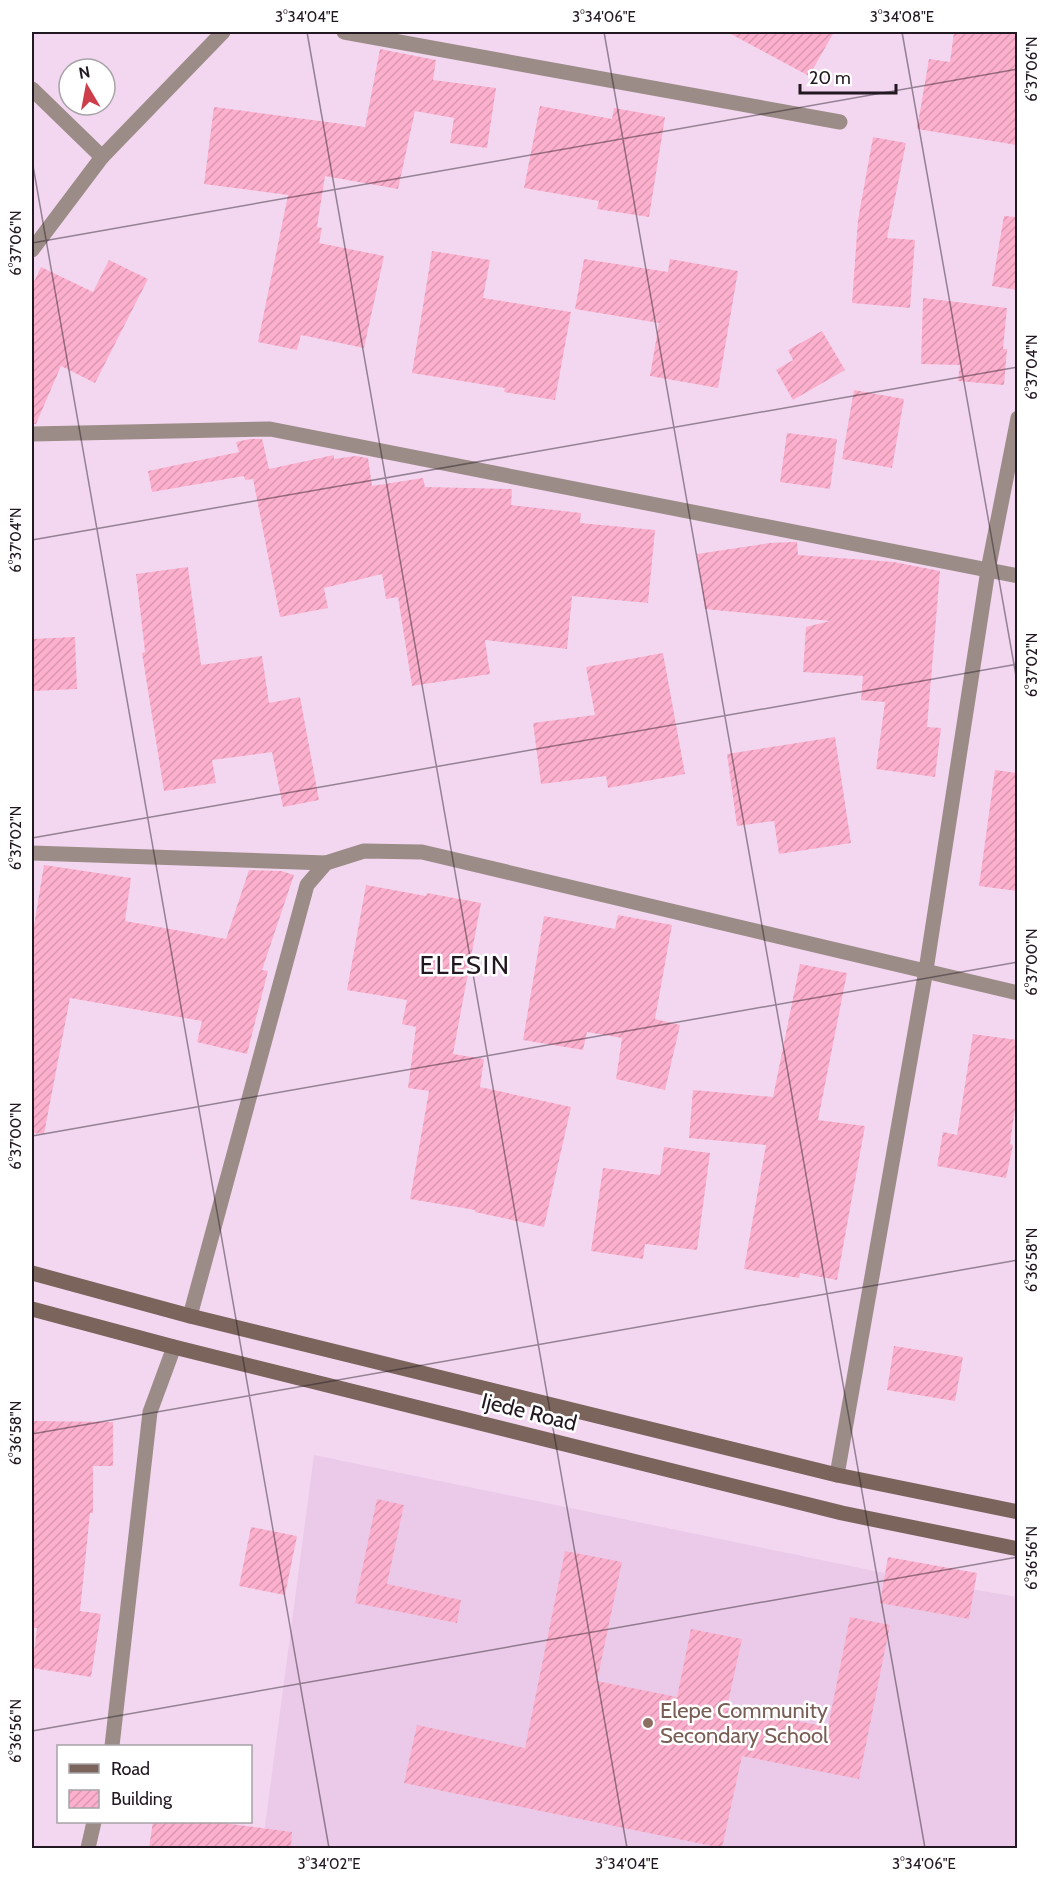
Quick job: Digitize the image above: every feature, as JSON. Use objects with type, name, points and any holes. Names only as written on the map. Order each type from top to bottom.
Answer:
[{"type":"main road","name":"Ijede Road","points":[[32,1272],[190,1316],[837,1475],[1017,1512]]},
{"type":"main road","name":"Ijede Road","points":[[32,1309],[174,1347],[842,1513],[1017,1549]]},
{"type":"street","points":[[32,250],[102,157],[223,32]]},
{"type":"street","points":[[344,32],[840,122]]},
{"type":"street","points":[[32,89],[102,157]]},
{"type":"street","points":[[837,1475],[926,970],[988,570],[1017,418]]},
{"type":"street","points":[[32,434],[270,429],[1017,576]]},
{"type":"street","points":[[32,853],[326,862],[364,851],[422,852],[1017,993]]},
{"type":"street","points":[[190,1316],[307,885],[326,862]]},
{"type":"street","points":[[112,1745],[150,1412],[174,1347]]},
{"type":"street","points":[[88,1848],[94,1823]]},
{"type":"shaded area","name":"Elepe Community Secondary School","points":[[314,1455],[904,1577],[1017,1597],[1017,1848],[262,1848]]},
{"type":"building","points":[[727,32],[834,32],[809,76]]},
{"type":"building","points":[[954,32],[1017,32],[1017,145],[917,129],[929,59],[950,62]]},
{"type":"building","points":[[380,49],[436,60],[433,80],[496,88],[487,148],[450,143],[454,118],[415,111],[398,189],[325,176],[317,227],[322,228],[319,243],[384,256],[364,348],[301,335],[297,350],[258,342],[288,195],[204,184],[214,107],[365,127]]},
{"type":"building","points":[[540,106],[612,119],[614,108],[665,117],[649,217],[597,209],[599,201],[524,188]]},
{"type":"building","points":[[873,137],[906,143],[887,238],[915,240],[910,308],[852,303],[858,220]]},
{"type":"building","points":[[1004,216],[1017,217],[1017,290],[992,286]]},
{"type":"building","points":[[432,251],[490,260],[483,298],[571,312],[555,400],[504,392],[505,388],[412,373]]},
{"type":"building","points":[[584,259],[668,272],[670,259],[738,271],[718,388],[650,376],[659,323],[575,309]]},
{"type":"building","points":[[109,260],[148,279],[95,383],[61,366],[36,424],[32,424],[32,286],[41,267],[93,292]]},
{"type":"building","points":[[923,298],[1007,308],[1003,349],[1007,349],[1004,385],[958,381],[960,365],[921,364]]},
{"type":"building","points":[[822,331],[845,370],[793,400],[776,370],[793,360],[788,350]]},
{"type":"building","points":[[854,390],[904,399],[892,468],[842,459]]},
{"type":"building","points":[[787,433],[837,439],[830,489],[780,482]]},
{"type":"building","points":[[262,439],[269,469],[334,455],[334,459],[355,456],[368,458],[372,486],[423,478],[425,487],[512,489],[511,505],[581,513],[580,523],[655,530],[648,603],[572,596],[567,649],[485,640],[490,674],[412,686],[398,597],[386,599],[382,574],[324,588],[328,608],[280,617],[253,479],[245,480],[244,476],[152,492],[148,471],[239,452],[236,442]]},
{"type":"building","points":[[797,542],[798,555],[894,562],[940,571],[927,727],[941,728],[935,777],[876,769],[885,702],[861,700],[863,676],[803,672],[806,627],[830,621],[705,609],[697,554],[770,543]]},
{"type":"building","points":[[188,567],[201,665],[262,656],[269,703],[300,697],[319,800],[283,807],[272,752],[212,760],[216,783],[164,791],[142,653],[145,652],[136,574]]},
{"type":"building","points":[[75,637],[77,689],[32,691],[32,639]]},
{"type":"building","points":[[663,653],[685,774],[608,788],[606,776],[541,784],[533,723],[595,715],[586,667]]},
{"type":"building","points":[[835,737],[851,843],[779,854],[774,821],[737,826],[727,754]]},
{"type":"building","points":[[995,770],[1017,773],[1017,891],[979,886]]},
{"type":"building","points":[[44,865],[131,878],[125,921],[226,939],[249,870],[281,871],[294,875],[262,970],[268,971],[247,1054],[197,1042],[202,1021],[70,998],[44,1134],[32,1133],[32,938]]},
{"type":"building","points":[[366,885],[481,903],[453,1054],[484,1059],[480,1087],[571,1107],[544,1227],[475,1212],[475,1210],[410,1199],[429,1091],[408,1088],[416,1027],[402,1024],[407,1000],[347,990]]},
{"type":"building","points":[[618,915],[672,925],[655,1019],[680,1025],[665,1090],[616,1079],[622,1038],[587,1032],[583,1050],[523,1040],[544,916],[615,929]]},
{"type":"building","points":[[800,964],[847,973],[818,1120],[865,1126],[837,1280],[800,1273],[799,1278],[744,1269],[766,1145],[689,1138],[693,1090],[773,1097]]},
{"type":"building","points":[[973,1034],[1017,1040],[1017,1095],[1010,1144],[1013,1145],[1006,1178],[937,1166],[943,1132],[957,1135]]},
{"type":"building","points":[[664,1147],[710,1153],[697,1250],[645,1244],[643,1259],[591,1251],[603,1168],[660,1175]]},
{"type":"building","points":[[894,1346],[963,1357],[955,1401],[887,1390]]},
{"type":"building","points":[[32,1421],[113,1422],[113,1466],[93,1466],[93,1513],[90,1513],[80,1611],[101,1614],[91,1677],[32,1668],[37,1628],[32,1628]]},
{"type":"building","points":[[377,1499],[404,1505],[387,1584],[461,1600],[457,1623],[355,1603]]},
{"type":"building","points":[[251,1527],[297,1536],[285,1595],[239,1586]]},
{"type":"building","points":[[565,1551],[622,1562],[597,1681],[677,1697],[691,1629],[742,1639],[727,1707],[828,1727],[850,1617],[890,1625],[859,1779],[742,1756],[722,1848],[404,1783],[417,1725],[525,1748]]},
{"type":"building","points":[[888,1557],[977,1573],[969,1619],[880,1603]]},
{"type":"building","points":[[153,1823],[223,1823],[292,1832],[291,1848],[149,1848]]},
{"type":"place","name":"Elepe Community Secondary School","points":[[648,1723]]},
{"type":"district","name":"ELESIN","points":[[465,965]]}]
